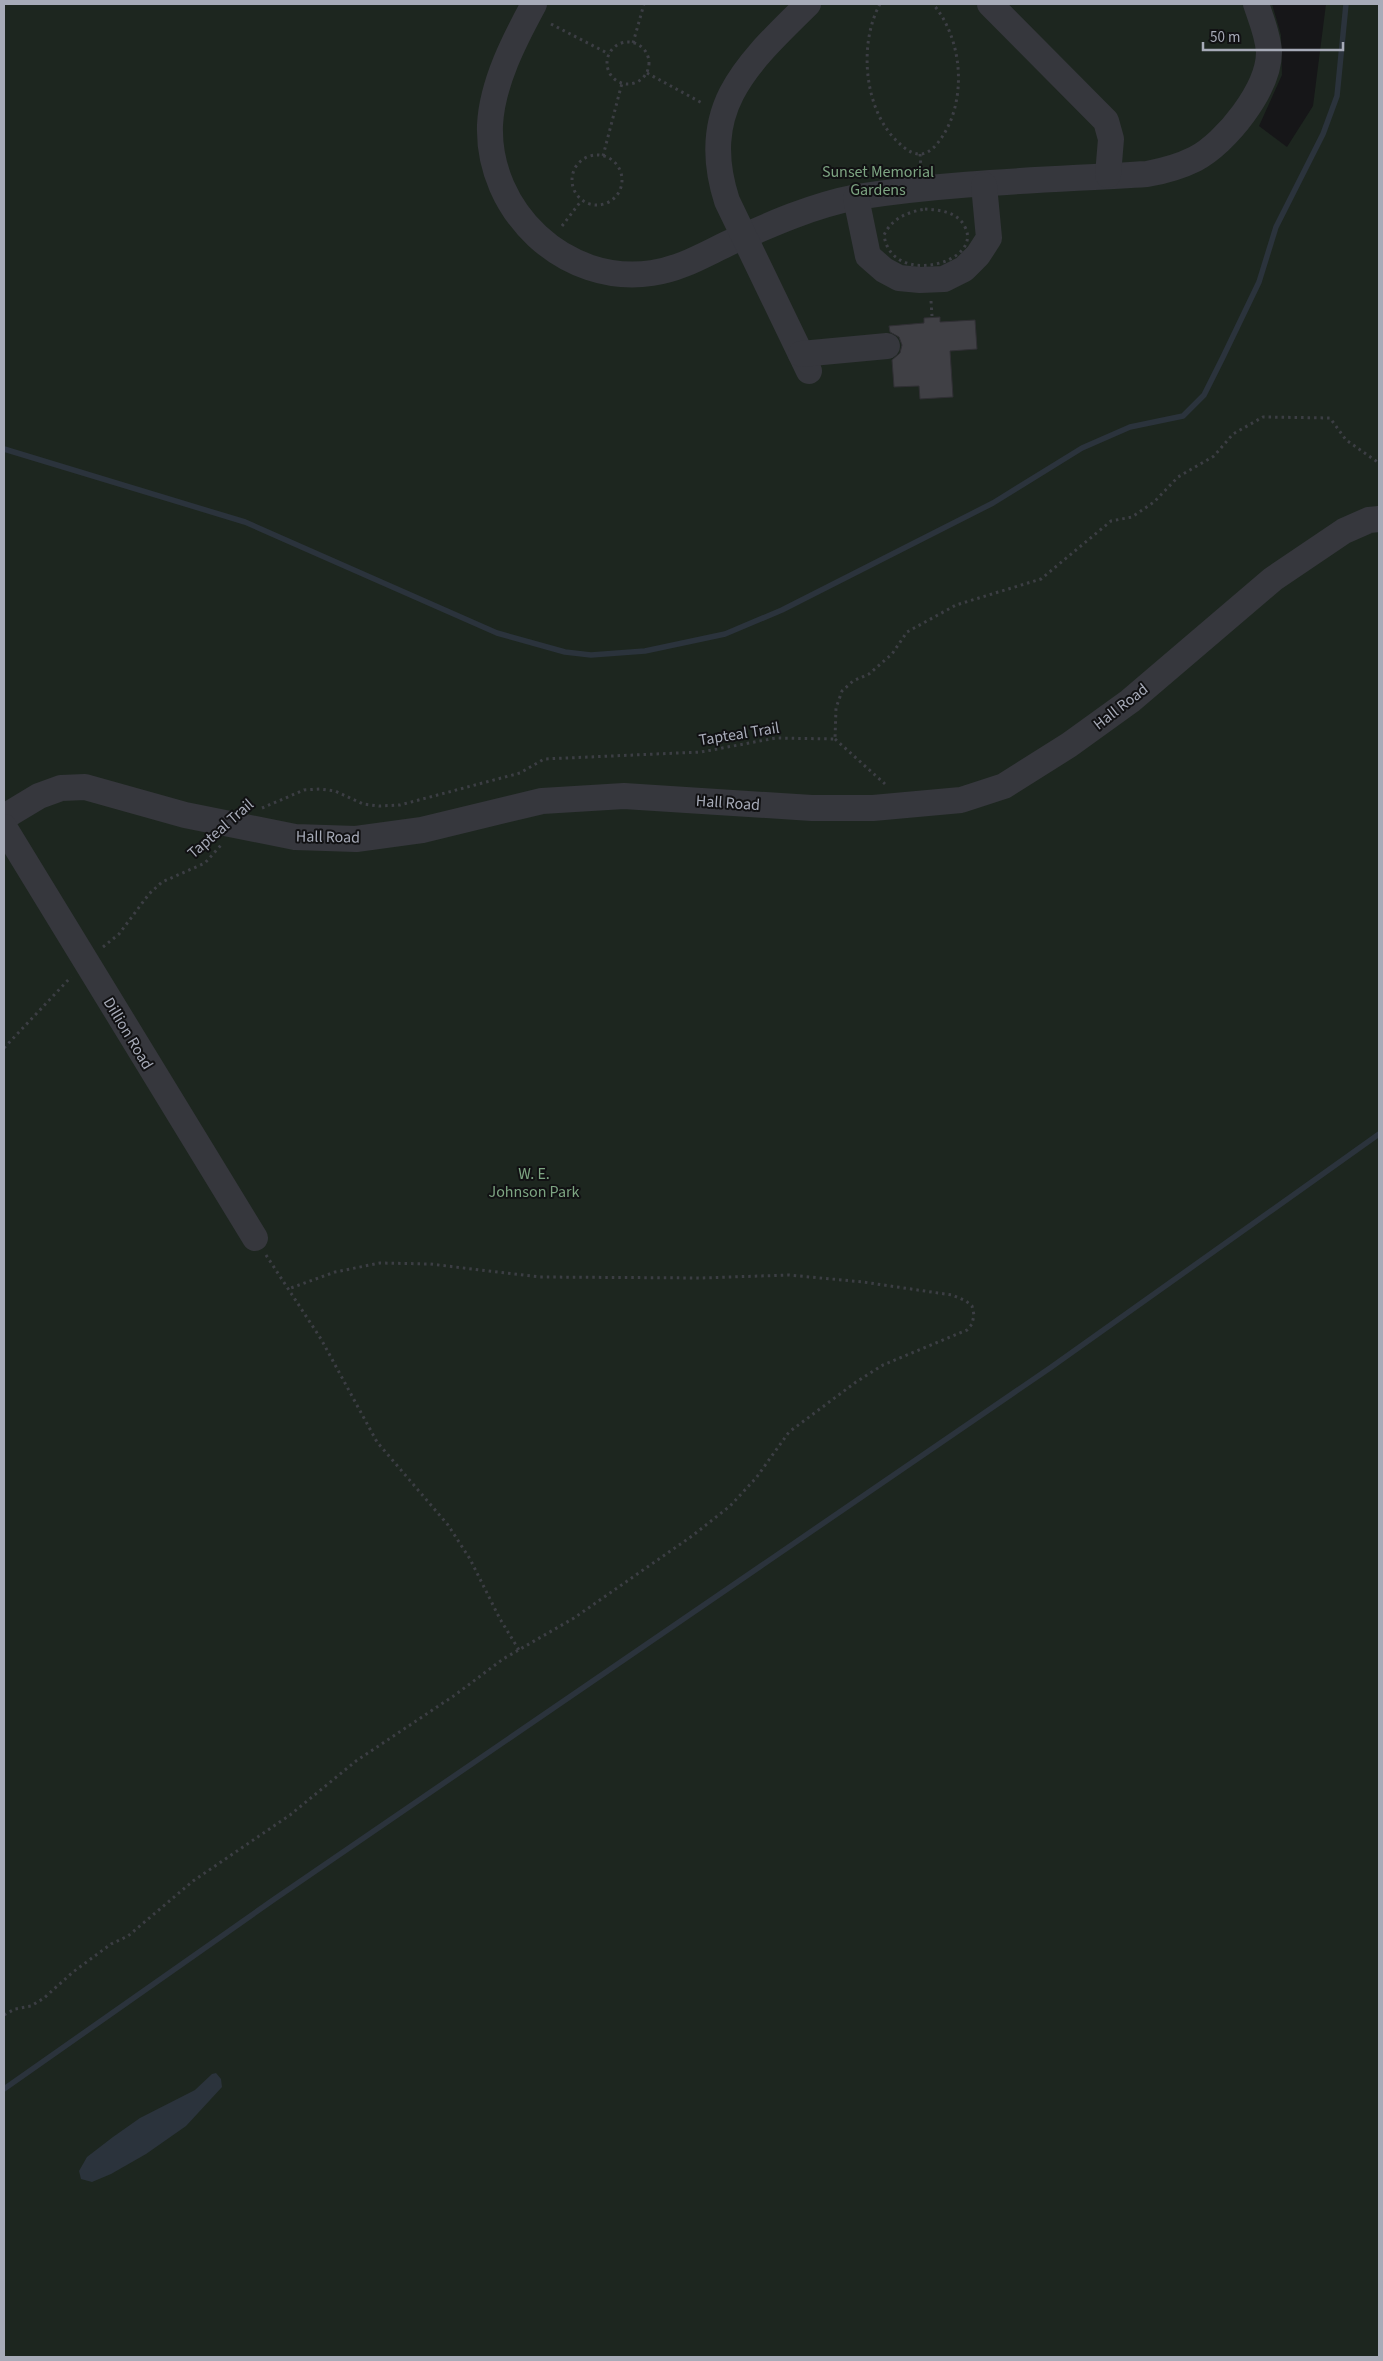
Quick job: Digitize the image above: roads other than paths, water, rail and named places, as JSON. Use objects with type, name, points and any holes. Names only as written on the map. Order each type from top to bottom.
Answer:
[{"type":"lane","points":[[808,4],[759,53],[734,87],[723,113],[717,140],[720,181],[743,236],[805,362],[888,346]]},
{"type":"lane","points":[[990,4],[1106,121],[1111,139],[1108,175]]},
{"type":"lane","points":[[533,11],[513,47],[492,106],[490,141],[493,162],[505,196],[524,225],[580,265],[610,273],[631,275],[672,269],[743,236],[794,216],[856,198],[984,185],[1108,175],[1147,174],[1181,166],[1197,158],[1225,135],[1258,90],[1265,72],[1269,53],[1267,39],[1256,4]]},
{"type":"lane","points":[[856,198],[868,256],[884,270],[900,278],[920,280],[944,279],[964,269],[978,255],[989,238],[984,185]]},
{"type":"lane","name":"Hall Road","points":[[4,817],[39,796],[62,788],[85,786],[185,816],[295,837],[356,839],[422,830],[542,801],[624,796],[812,808],[873,808],[961,800],[1004,786],[1069,745],[1130,701],[1273,578],[1344,531],[1369,520],[1379,519]]},
{"type":"lane","name":"Dillion Road","points":[[4,827],[255,1238]]},
{"type":"waterway","points":[[4,449],[245,522],[497,633],[565,652],[591,655],[645,651],[725,634],[782,610],[993,503],[1082,448],[1130,427],[1183,416],[1204,395],[1259,282],[1276,227],[1323,134],[1337,96],[1346,4]]},
{"type":"waterway","points":[[4,2089],[276,1898],[1050,1368],[1379,1134]]},
{"type":"park label","name":"Sunset Memorial Gardens","points":[[878,180]]},
{"type":"park label","name":"W. E. Johnson Park","points":[[534,1182]]}]
